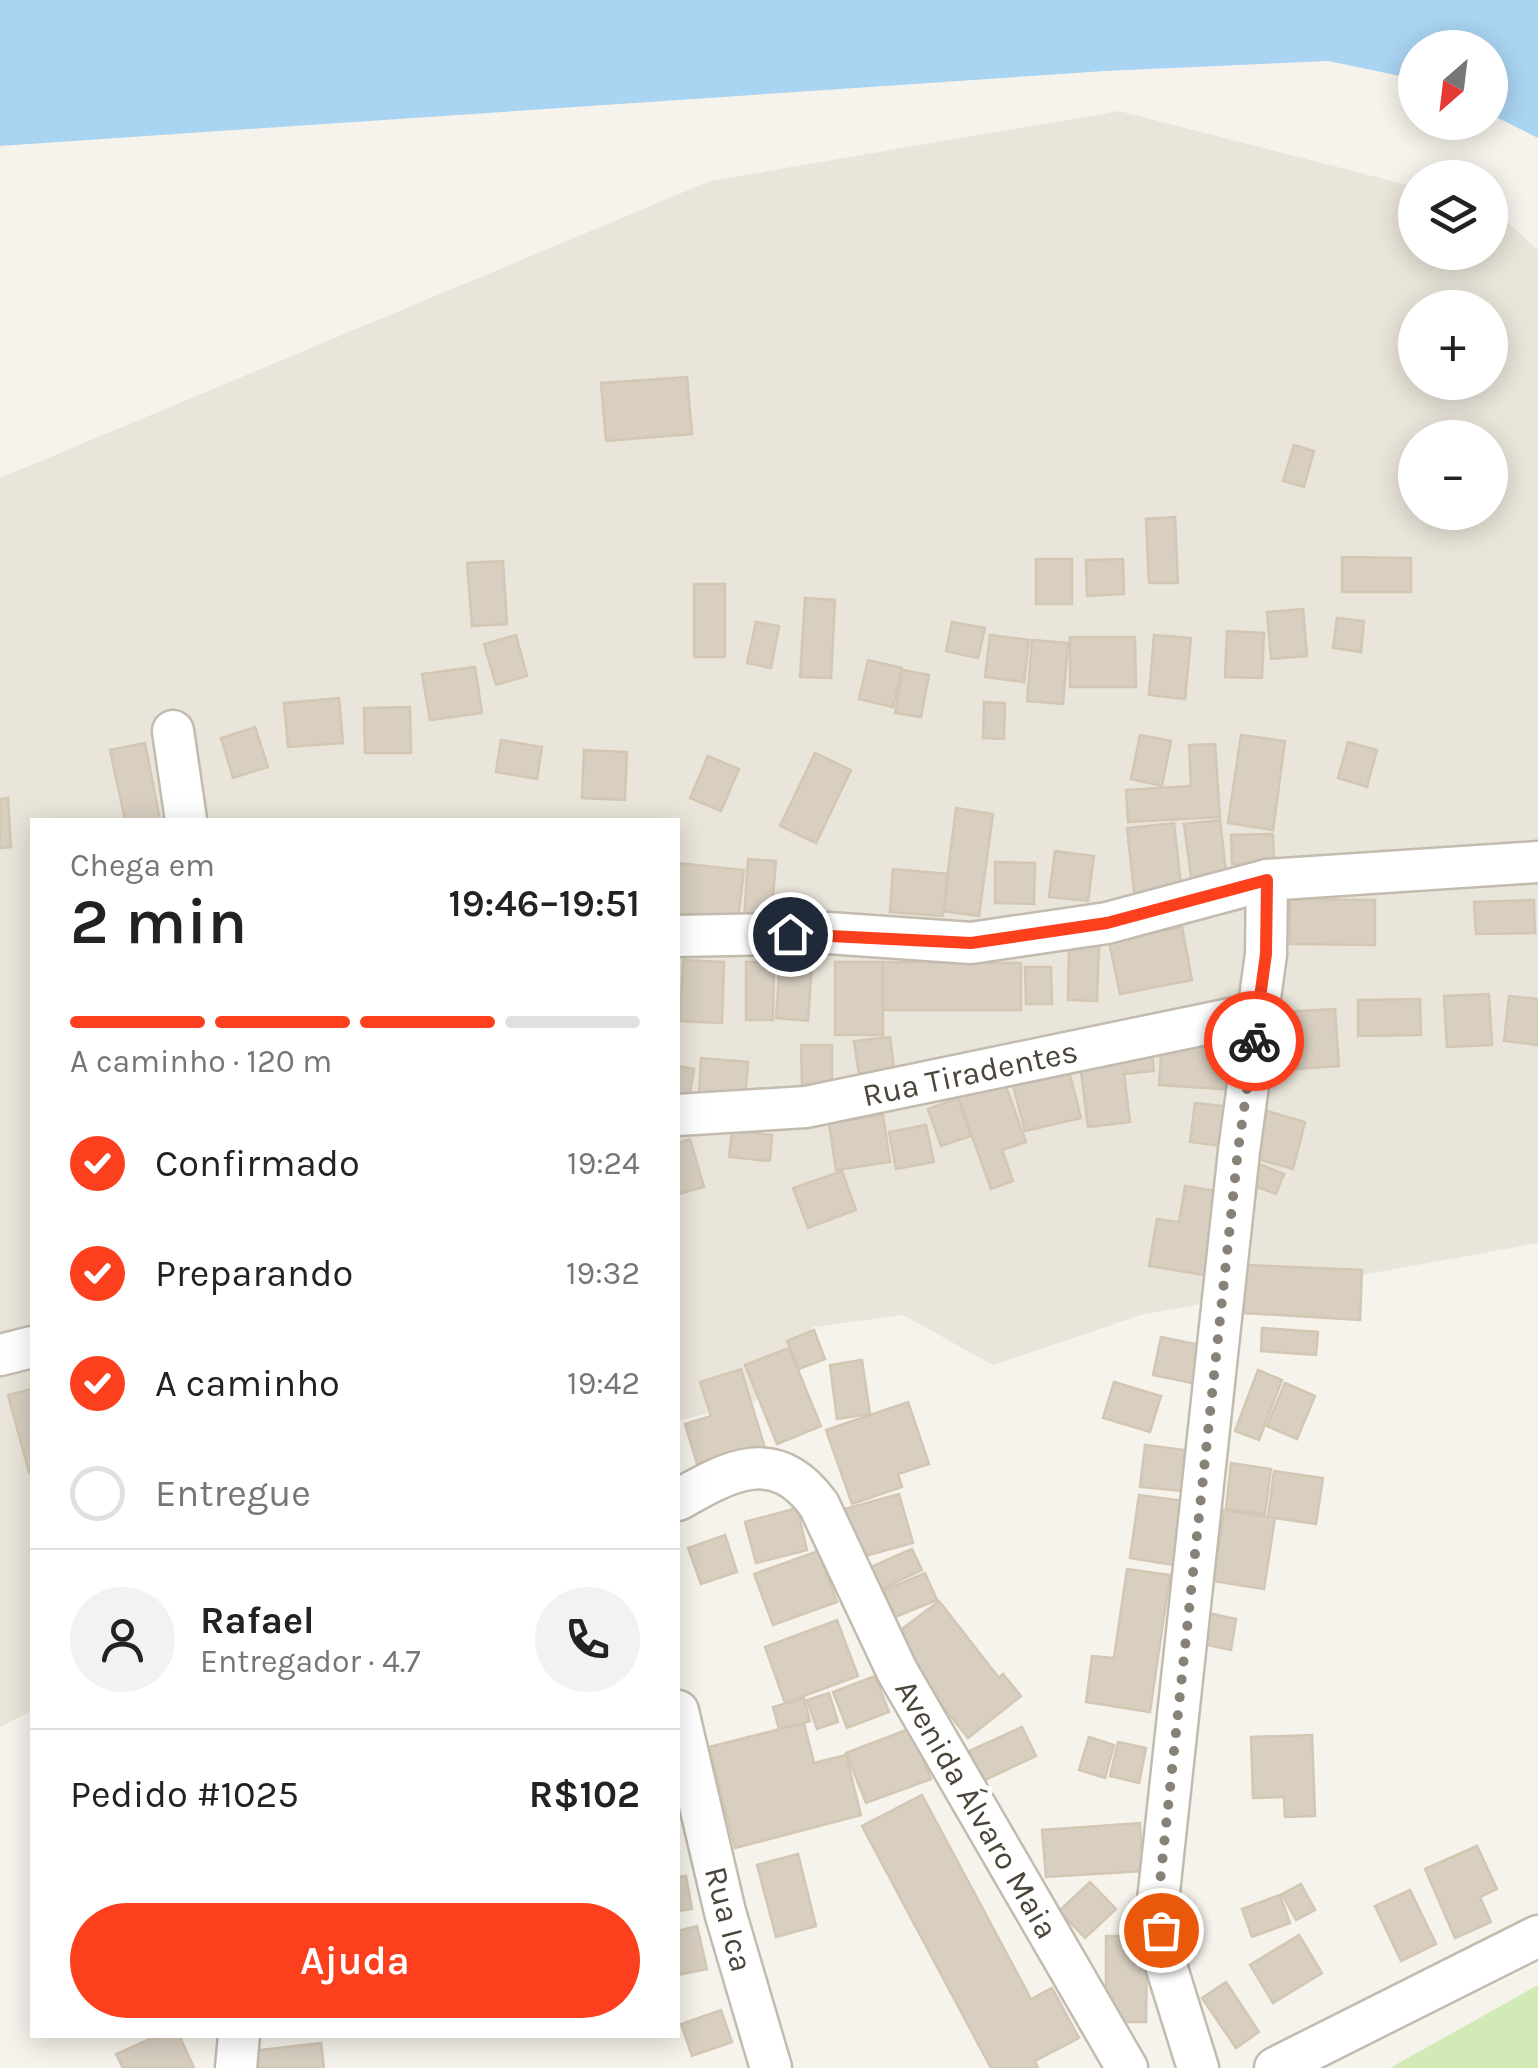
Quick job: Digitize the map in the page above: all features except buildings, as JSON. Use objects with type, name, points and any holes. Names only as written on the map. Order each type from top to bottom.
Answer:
[{"type":"street","points":[[173,732],[186,818]]},
{"type":"street","points":[[680,936],[828,933],[971,943],[1107,923],[1267,880],[1538,862]]},
{"type":"street","points":[[1198,2068],[1164,1959],[1158,1901],[1238,1150],[1259,1013],[1267,880]]},
{"type":"street","name":"Rua Tiradentes","points":[[680,1114],[806,1107],[1259,1013]]},
{"type":"street","points":[[0,1355],[30,1347]]},
{"type":"street","name":"Avenida Álvaro Maia","points":[[680,1499],[728,1472],[765,1467],[804,1483],[819,1504],[898,1671],[1127,2068]]},
{"type":"street","name":"Rua Ica","points":[[680,1719],[725,1912],[771,2068]]},
{"type":"street","points":[[1275,2068],[1538,1936]]},
{"type":"street","points":[[236,2068],[239,2038]]},
{"type":"shaded area","points":[[1119,111],[1398,183],[1398,270],[1508,270],[1508,223],[1538,250],[1538,1243],[1141,1315],[993,1365],[903,1315],[813,1327],[756,1401],[680,1420],[680,818],[30,818],[30,1712],[0,1727],[0,478],[710,181]]},
{"type":"green space","points":[[1538,1985],[1538,2068],[1390,2068]]},
{"type":"water","points":[[0,0],[1538,0],[1538,138],[1508,123],[1508,30],[1398,30],[1398,75],[1328,61],[1105,71],[0,146]]},
{"type":"way so far","points":[[1161,1930],[1158,1901],[1238,1150],[1254,1041]]},
{"type":"route","points":[[790,934],[971,943],[1107,923],[1267,880],[1266,954],[1254,1041]]}]
